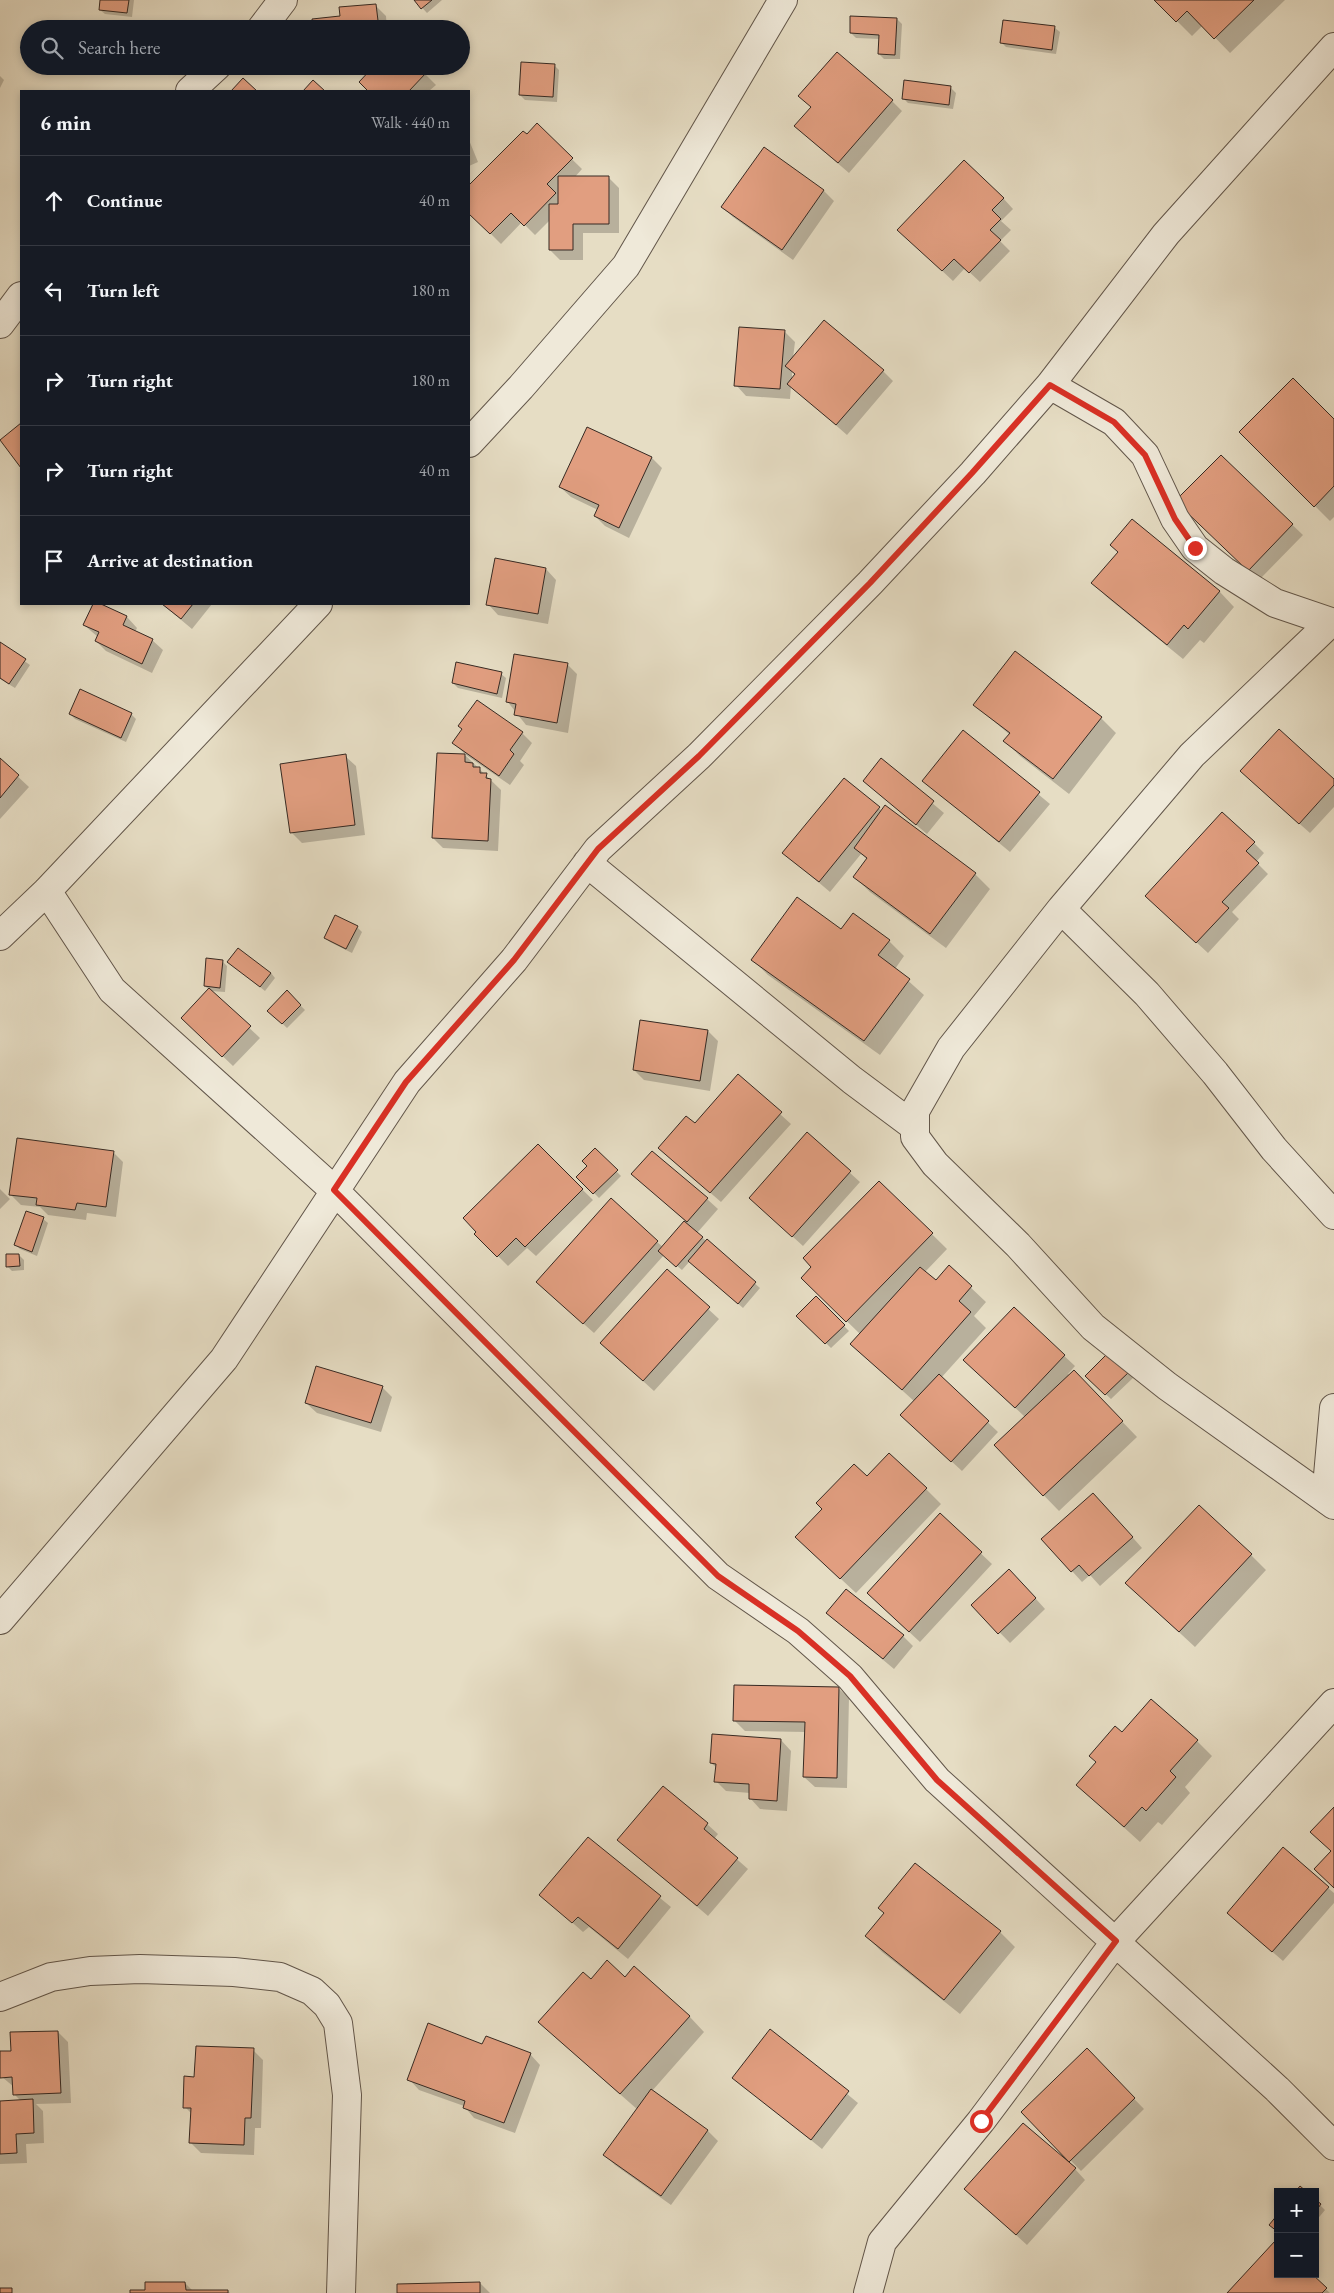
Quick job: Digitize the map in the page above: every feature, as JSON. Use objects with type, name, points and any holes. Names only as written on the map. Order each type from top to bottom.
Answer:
[{"type":"street","points":[[268,20],[283,0]]},
{"type":"street","points":[[470,442],[626,266],[783,0]]},
{"type":"street","points":[[0,1620],[224,1359],[406,1082],[514,960],[598,849],[699,756],[870,583],[972,473],[1050,385],[1166,234],[1334,47]]},
{"type":"street","points":[[191,90],[208,75]]},
{"type":"street","points":[[0,324],[20,297]]},
{"type":"street","points":[[1050,385],[1114,422],[1145,455],[1175,519],[1195,548],[1224,571],[1275,604],[1332,622],[1192,755],[1061,909],[951,1048],[915,1111],[915,1137],[935,1164],[1018,1245],[1093,1327],[1167,1386],[1330,1502]]},
{"type":"street","points":[[0,936],[47,891],[317,605]]},
{"type":"street","points":[[588,863],[845,1074],[915,1127]]},
{"type":"street","points":[[47,891],[112,990],[334,1190],[718,1576],[798,1631],[850,1676],[937,1780],[1277,2088],[1334,2146]]},
{"type":"street","points":[[1061,909],[1147,994],[1215,1073],[1274,1149],[1334,1215]]},
{"type":"street","points":[[1330,1502],[1334,1408]]},
{"type":"street","points":[[868,2293],[882,2242],[981,2121],[1116,1941],[1334,1703]]},
{"type":"street","points":[[0,1998],[52,1977],[90,1971],[140,1969],[234,1972],[280,1977],[312,1991],[327,2005],[338,2023],[346,2086],[341,2293]]},
{"type":"building","points":[[100,0],[129,0],[127,13],[99,10]]},
{"type":"building","points":[[414,0],[432,0],[421,9]]},
{"type":"building","points":[[1154,0],[1254,0],[1214,39],[1187,11],[1176,22]]},
{"type":"building","points":[[376,4],[378,20],[312,20],[340,16],[339,7]]},
{"type":"building","points":[[850,16],[897,18],[895,55],[878,54],[879,35],[850,33]]},
{"type":"building","points":[[1003,20],[1055,26],[1052,50],[1000,43]]},
{"type":"building","points":[[837,52],[893,100],[838,163],[794,126],[811,107],[798,96]]},
{"type":"building","points":[[521,62],[555,64],[553,97],[519,95]]},
{"type":"building","points":[[366,75],[424,75],[410,90],[367,90],[359,82]]},
{"type":"building","points":[[243,78],[256,90],[232,90]]},
{"type":"building","points":[[313,80],[324,90],[304,90]]},
{"type":"building","points":[[904,80],[951,86],[949,105],[902,99]]},
{"type":"building","points":[[537,123],[573,158],[547,184],[556,193],[524,226],[511,213],[490,234],[470,215],[470,184],[523,131],[527,134]]},
{"type":"building","points":[[764,147],[824,190],[782,250],[721,207]]},
{"type":"building","points":[[964,160],[1004,198],[992,210],[1001,219],[990,230],[1001,240],[969,273],[954,259],[942,271],[897,230]]},
{"type":"building","points":[[558,176],[609,176],[609,224],[573,224],[573,250],[549,250],[549,204],[558,204]]},
{"type":"building","points":[[824,320],[884,370],[836,425],[787,384],[795,374],[785,366]]},
{"type":"building","points":[[739,327],[785,330],[780,389],[734,386]]},
{"type":"building","points":[[1293,378],[1334,419],[1334,486],[1314,507],[1239,432]]},
{"type":"building","points":[[20,424],[20,467],[0,440]]},
{"type":"building","points":[[587,427],[652,457],[619,528],[594,516],[599,505],[559,487]]},
{"type":"building","points":[[1221,455],[1293,524],[1248,571],[1175,501]]},
{"type":"building","points":[[1132,519],[1220,591],[1188,629],[1184,625],[1167,645],[1091,583],[1118,552],[1110,545]]},
{"type":"building","points":[[495,558],[546,568],[538,614],[486,605]]},
{"type":"building","points":[[93,605],[103,605],[127,616],[123,625],[153,639],[142,664],[95,641],[99,632],[83,625]]},
{"type":"building","points":[[163,605],[192,605],[181,619]]},
{"type":"building","points":[[0,642],[26,659],[9,684],[0,678]]},
{"type":"building","points":[[1015,651],[1102,717],[1053,779],[1003,741],[1010,733],[973,705]]},
{"type":"building","points":[[514,654],[568,663],[557,723],[514,715],[516,704],[506,702]]},
{"type":"building","points":[[456,662],[502,672],[497,694],[452,683]]},
{"type":"building","points":[[80,689],[132,713],[121,738],[69,714]]},
{"type":"building","points":[[477,700],[523,732],[510,750],[514,754],[499,776],[452,743],[462,729],[458,726]]},
{"type":"building","points":[[1279,729],[1334,779],[1334,785],[1299,824],[1240,771]]},
{"type":"building","points":[[963,730],[1040,792],[999,842],[922,781]]},
{"type":"building","points":[[437,753],[465,754],[465,762],[473,763],[473,767],[480,767],[480,773],[487,773],[486,778],[491,779],[488,841],[432,838]]},
{"type":"building","points":[[346,754],[355,825],[290,833],[280,764]]},
{"type":"building","points":[[0,758],[19,775],[0,798]]},
{"type":"building","points":[[881,758],[934,801],[916,825],[863,781]]},
{"type":"building","points":[[844,778],[880,807],[819,882],[782,853]]},
{"type":"building","points":[[885,805],[976,873],[930,934],[853,877],[867,858],[854,848]]},
{"type":"building","points":[[1222,812],[1255,842],[1246,851],[1259,863],[1222,902],[1229,908],[1196,943],[1145,896]]},
{"type":"building","points":[[797,897],[841,929],[853,913],[890,940],[878,955],[910,979],[864,1041],[751,960]]},
{"type":"building","points":[[335,915],[358,926],[346,949],[324,938]]},
{"type":"building","points":[[238,948],[271,973],[260,987],[227,962]]},
{"type":"building","points":[[206,958],[223,960],[220,988],[204,986]]},
{"type":"building","points":[[209,988],[251,1026],[222,1057],[181,1018]]},
{"type":"building","points":[[287,990],[301,1005],[282,1024],[267,1011]]},
{"type":"building","points":[[640,1020],[708,1030],[700,1081],[633,1070]]},
{"type":"building","points":[[738,1074],[782,1112],[710,1193],[658,1148],[686,1116],[695,1123]]},
{"type":"building","points":[[807,1132],[851,1171],[792,1237],[749,1198]]},
{"type":"building","points":[[17,1138],[114,1151],[106,1207],[77,1203],[75,1210],[36,1205],[37,1198],[9,1195]]},
{"type":"building","points":[[538,1144],[583,1189],[525,1247],[516,1238],[497,1257],[474,1234],[476,1232],[463,1218]]},
{"type":"building","points":[[595,1148],[618,1170],[593,1194],[576,1177],[587,1166],[582,1161]]},
{"type":"building","points":[[652,1151],[708,1198],[687,1222],[631,1174]]},
{"type":"building","points":[[879,1181],[933,1233],[846,1322],[801,1278],[811,1267],[803,1258]]},
{"type":"building","points":[[611,1198],[658,1241],[583,1324],[536,1282]]},
{"type":"building","points":[[26,1211],[44,1217],[32,1252],[14,1245]]},
{"type":"building","points":[[684,1221],[703,1237],[676,1267],[658,1251]]},
{"type":"building","points":[[707,1239],[756,1282],[738,1304],[688,1261]]},
{"type":"building","points":[[6,1254],[19,1254],[20,1266],[6,1267]]},
{"type":"building","points":[[949,1265],[972,1286],[959,1301],[971,1312],[902,1390],[850,1344],[920,1267],[936,1280]]},
{"type":"building","points":[[667,1269],[710,1307],[643,1381],[600,1343]]},
{"type":"building","points":[[816,1296],[845,1325],[825,1344],[796,1316]]},
{"type":"building","points":[[1014,1307],[1065,1355],[1015,1408],[963,1360]]},
{"type":"building","points":[[1110,1351],[1130,1371],[1105,1395],[1085,1376]]},
{"type":"building","points":[[316,1366],[383,1386],[371,1423],[305,1403]]},
{"type":"building","points":[[1074,1370],[1123,1421],[1043,1496],[994,1445]]},
{"type":"building","points":[[939,1374],[989,1421],[951,1462],[900,1415]]},
{"type":"building","points":[[889,1453],[927,1488],[840,1579],[795,1537],[822,1509],[816,1503],[854,1464],[867,1476]]},
{"type":"building","points":[[1093,1493],[1133,1537],[1089,1576],[1079,1565],[1071,1572],[1041,1539]]},
{"type":"building","points":[[1199,1505],[1252,1554],[1179,1632],[1125,1583]]},
{"type":"building","points":[[940,1513],[982,1552],[909,1632],[867,1593]]},
{"type":"building","points":[[1009,1569],[1036,1598],[998,1634],[971,1605]]},
{"type":"building","points":[[846,1589],[904,1635],[883,1659],[826,1613]]},
{"type":"building","points":[[734,1685],[839,1687],[837,1778],[803,1777],[805,1722],[733,1721]]},
{"type":"building","points":[[1151,1699],[1198,1740],[1170,1771],[1176,1777],[1146,1811],[1142,1807],[1124,1827],[1076,1785],[1096,1762],[1089,1756],[1115,1726],[1122,1732]]},
{"type":"building","points":[[712,1734],[781,1739],[777,1801],[749,1799],[749,1784],[714,1782],[716,1764],[710,1763]]},
{"type":"building","points":[[663,1786],[708,1823],[704,1829],[738,1858],[697,1906],[617,1840]]},
{"type":"building","points":[[1334,1807],[1334,1888],[1314,1869],[1331,1851],[1310,1832]]},
{"type":"building","points":[[588,1837],[661,1896],[618,1949],[578,1917],[572,1923],[539,1895]]},
{"type":"building","points":[[1283,1847],[1329,1887],[1272,1952],[1227,1913]]},
{"type":"building","points":[[915,1863],[1001,1931],[944,2000],[865,1936],[884,1913],[878,1908]]},
{"type":"building","points":[[607,1960],[625,1977],[634,1966],[690,2016],[620,2094],[538,2022],[583,1972],[591,1979]]},
{"type":"building","points":[[428,2023],[482,2044],[486,2036],[531,2053],[504,2123],[463,2108],[465,2101],[407,2080]]},
{"type":"building","points":[[770,2029],[849,2091],[811,2140],[732,2078]]},
{"type":"building","points":[[58,2031],[61,2093],[13,2095],[12,2077],[0,2078],[0,2051],[11,2051],[10,2032]]},
{"type":"building","points":[[196,2046],[254,2048],[251,2118],[245,2118],[244,2145],[189,2143],[191,2108],[183,2108],[184,2076],[194,2077]]},
{"type":"building","points":[[1087,2048],[1135,2098],[1069,2162],[1021,2112]]},
{"type":"building","points":[[651,2089],[708,2130],[661,2196],[603,2155]]},
{"type":"building","points":[[33,2099],[34,2133],[16,2134],[17,2153],[0,2154],[0,2101]]},
{"type":"building","points":[[1023,2123],[1076,2168],[1016,2235],[964,2189]]},
{"type":"building","points":[[1274,2219],[1274,2229],[1269,2225]]},
{"type":"building","points":[[1274,2242],[1274,2278],[1316,2278],[1327,2288],[1322,2293],[1227,2293]]},
{"type":"building","points":[[145,2282],[185,2282],[186,2290],[228,2290],[228,2293],[130,2293],[130,2290],[145,2290]]},
{"type":"building","points":[[480,2282],[480,2293],[397,2293],[397,2284]]},
{"type":"building","points":[[0,2288],[12,2288],[12,2293],[0,2293]]},
{"type":"route","points":[[981,2121],[1116,1941],[937,1780],[850,1676],[798,1631],[718,1576],[334,1190],[406,1082],[514,960],[598,849],[699,756],[870,583],[1050,385],[1114,422],[1145,455],[1175,519],[1195,548]]}]
